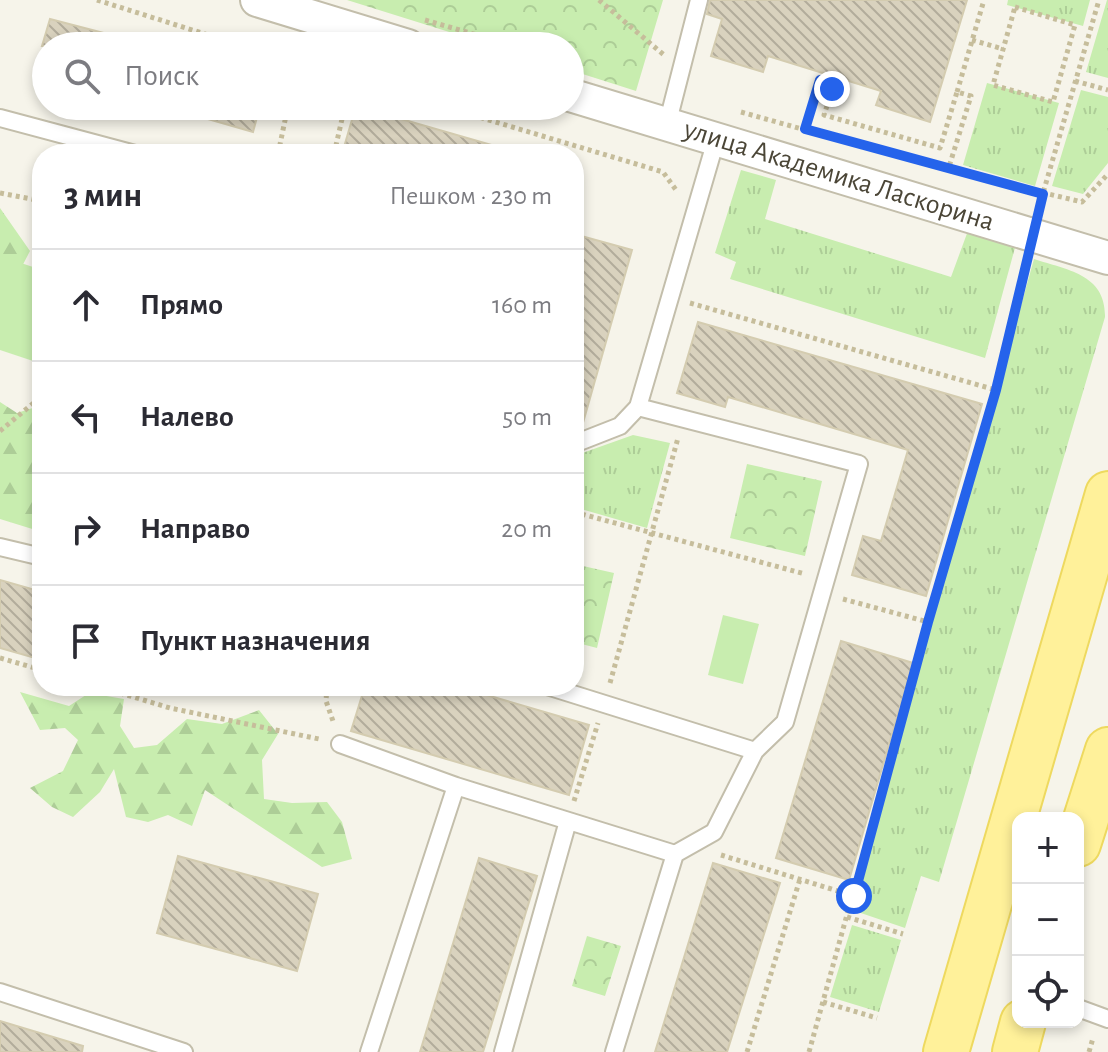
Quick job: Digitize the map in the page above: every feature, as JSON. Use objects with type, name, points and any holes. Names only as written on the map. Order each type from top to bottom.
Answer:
[{"type":"main road","points":[[946,1052],[1108,494]]},
{"type":"main road","points":[[1084,825],[1108,750]]},
{"type":"main road","points":[[1015,1052],[1021,1028]]},
{"type":"street","points":[[257,0],[412,31]]},
{"type":"street","name":"улица Академика Ласкорина","points":[[584,99],[1108,258]]},
{"type":"lane","points":[[667,125],[699,0]]},
{"type":"lane","points":[[0,118],[98,144]]},
{"type":"lane","points":[[584,440],[620,426],[638,407],[716,140]]},
{"type":"lane","points":[[614,1052],[682,850],[714,832],[755,751],[785,722],[859,464],[638,407]]},
{"type":"lane","points":[[0,547],[32,555]]},
{"type":"lane","points":[[577,696],[755,751]]},
{"type":"lane","points":[[340,744],[456,786],[568,821],[682,850]]},
{"type":"lane","points":[[369,1052],[456,786]]},
{"type":"lane","points":[[503,1052],[568,821]]},
{"type":"lane","points":[[0,992],[184,1052]]},
{"type":"lane","points":[[1084,1010],[1108,1019]]},
{"type":"path","points":[[97,0],[199,32]]},
{"type":"path","points":[[599,0],[680,69]]},
{"type":"path","points":[[805,129],[820,80],[834,85],[824,115],[940,148],[984,0]]},
{"type":"path","points":[[809,1052],[996,390],[1031,234],[1099,0]]},
{"type":"path","points":[[1015,7],[1075,25],[1053,102],[993,85],[1003,49],[1015,7]]},
{"type":"path","points":[[972,40],[1003,49]]},
{"type":"path","points":[[1064,64],[1079,68]]},
{"type":"path","points":[[1075,81],[1108,90]]},
{"type":"path","points":[[948,170],[971,96],[957,92]]},
{"type":"path","points":[[732,109],[948,170],[1082,202],[1108,174]]},
{"type":"path","points":[[280,144],[285,120]]},
{"type":"path","points":[[336,144],[342,120]]},
{"type":"path","points":[[489,120],[569,144]]},
{"type":"path","points":[[584,148],[663,172],[678,196]]},
{"type":"path","points":[[0,193],[32,199]]},
{"type":"path","points":[[668,297],[996,390]]},
{"type":"path","points":[[0,431],[32,404]]},
{"type":"path","points":[[568,821],[604,705],[684,417]]},
{"type":"path","points":[[584,515],[825,587],[928,622]]},
{"type":"path","points":[[0,658],[32,667]]},
{"type":"path","points":[[130,696],[170,708],[340,744],[326,696]]},
{"type":"path","points":[[682,850],[800,879],[854,896]]},
{"type":"path","points":[[747,1052],[800,879]]},
{"type":"path","points":[[847,917],[903,934]]},
{"type":"path","points":[[823,1002],[877,1018]]},
{"type":"green space","points":[[347,0],[663,0],[636,91],[584,74],[584,32],[449,32]]},
{"type":"green space","points":[[1008,0],[1090,0],[1083,26],[1007,5]]},
{"type":"green space","points":[[1108,0],[1108,78],[1086,72]]},
{"type":"green space","points":[[987,83],[1059,103],[1035,186],[963,165]]},
{"type":"green space","points":[[1081,90],[1108,97],[1108,163],[1083,194],[1052,186]]},
{"type":"green space","points":[[741,170],[776,180],[765,219],[951,277],[969,228],[1016,244],[985,358],[730,279],[736,262],[715,253]]},
{"type":"green space","points":[[0,208],[30,251],[17,276],[0,281]]},
{"type":"green space","points":[[0,256],[32,267],[32,361],[0,350]]},
{"type":"green space","points":[[1034,259],[1071,271],[1092,283],[1104,303],[1105,317],[939,882],[921,876],[905,928],[852,910]]},
{"type":"green space","points":[[0,402],[17,413],[32,408],[32,529],[0,519]]},
{"type":"green space","points":[[633,435],[670,443],[647,528],[584,510],[584,452]]},
{"type":"green space","points":[[747,464],[822,481],[805,556],[730,538]]},
{"type":"green space","points":[[584,566],[614,573],[597,648],[584,645]]},
{"type":"green space","points":[[723,615],[759,624],[743,684],[708,675]]},
{"type":"green space","points":[[20,692],[69,706],[84,696],[124,699],[120,726],[134,748],[157,745],[187,719],[222,724],[259,710],[278,734],[262,760],[264,799],[292,803],[327,802],[342,822],[352,859],[322,867],[205,790],[192,826],[168,815],[148,822],[126,817],[114,769],[100,792],[73,817],[52,807],[30,788],[63,771],[78,740],[65,728],[40,730]]},
{"type":"green space","points":[[852,925],[901,940],[879,1012],[830,997]]},
{"type":"green space","points":[[587,936],[621,946],[605,996],[572,986]]},
{"type":"building","points":[[710,0],[967,0],[930,122],[876,105],[881,91],[768,56],[763,72],[711,56],[722,19],[707,14]]},
{"type":"building","points":[[50,19],[100,32],[46,32]]},
{"type":"building","points":[[211,120],[256,120],[253,132]]},
{"type":"building","points":[[352,120],[405,120],[488,144],[345,144]]},
{"type":"building","points":[[584,237],[632,250],[584,419]]},
{"type":"building","points":[[698,322],[982,404],[926,596],[852,575],[863,536],[881,541],[908,450],[728,397],[725,407],[677,393]]},
{"type":"building","points":[[0,580],[32,589],[32,657],[0,648]]},
{"type":"building","points":[[841,641],[913,663],[849,880],[776,858]]},
{"type":"building","points":[[362,696],[490,696],[589,725],[569,795],[351,731]]},
{"type":"building","points":[[178,856],[318,894],[297,971],[157,933]]},
{"type":"building","points":[[479,858],[537,876],[483,1052],[420,1052]]},
{"type":"building","points":[[713,863],[780,883],[727,1052],[655,1052]]},
{"type":"building","points":[[0,1021],[83,1046],[82,1052],[0,1052]]},
{"type":"route","points":[[832,89],[834,85],[820,80],[805,129],[1043,194],[996,390],[928,622],[854,896]]}]
